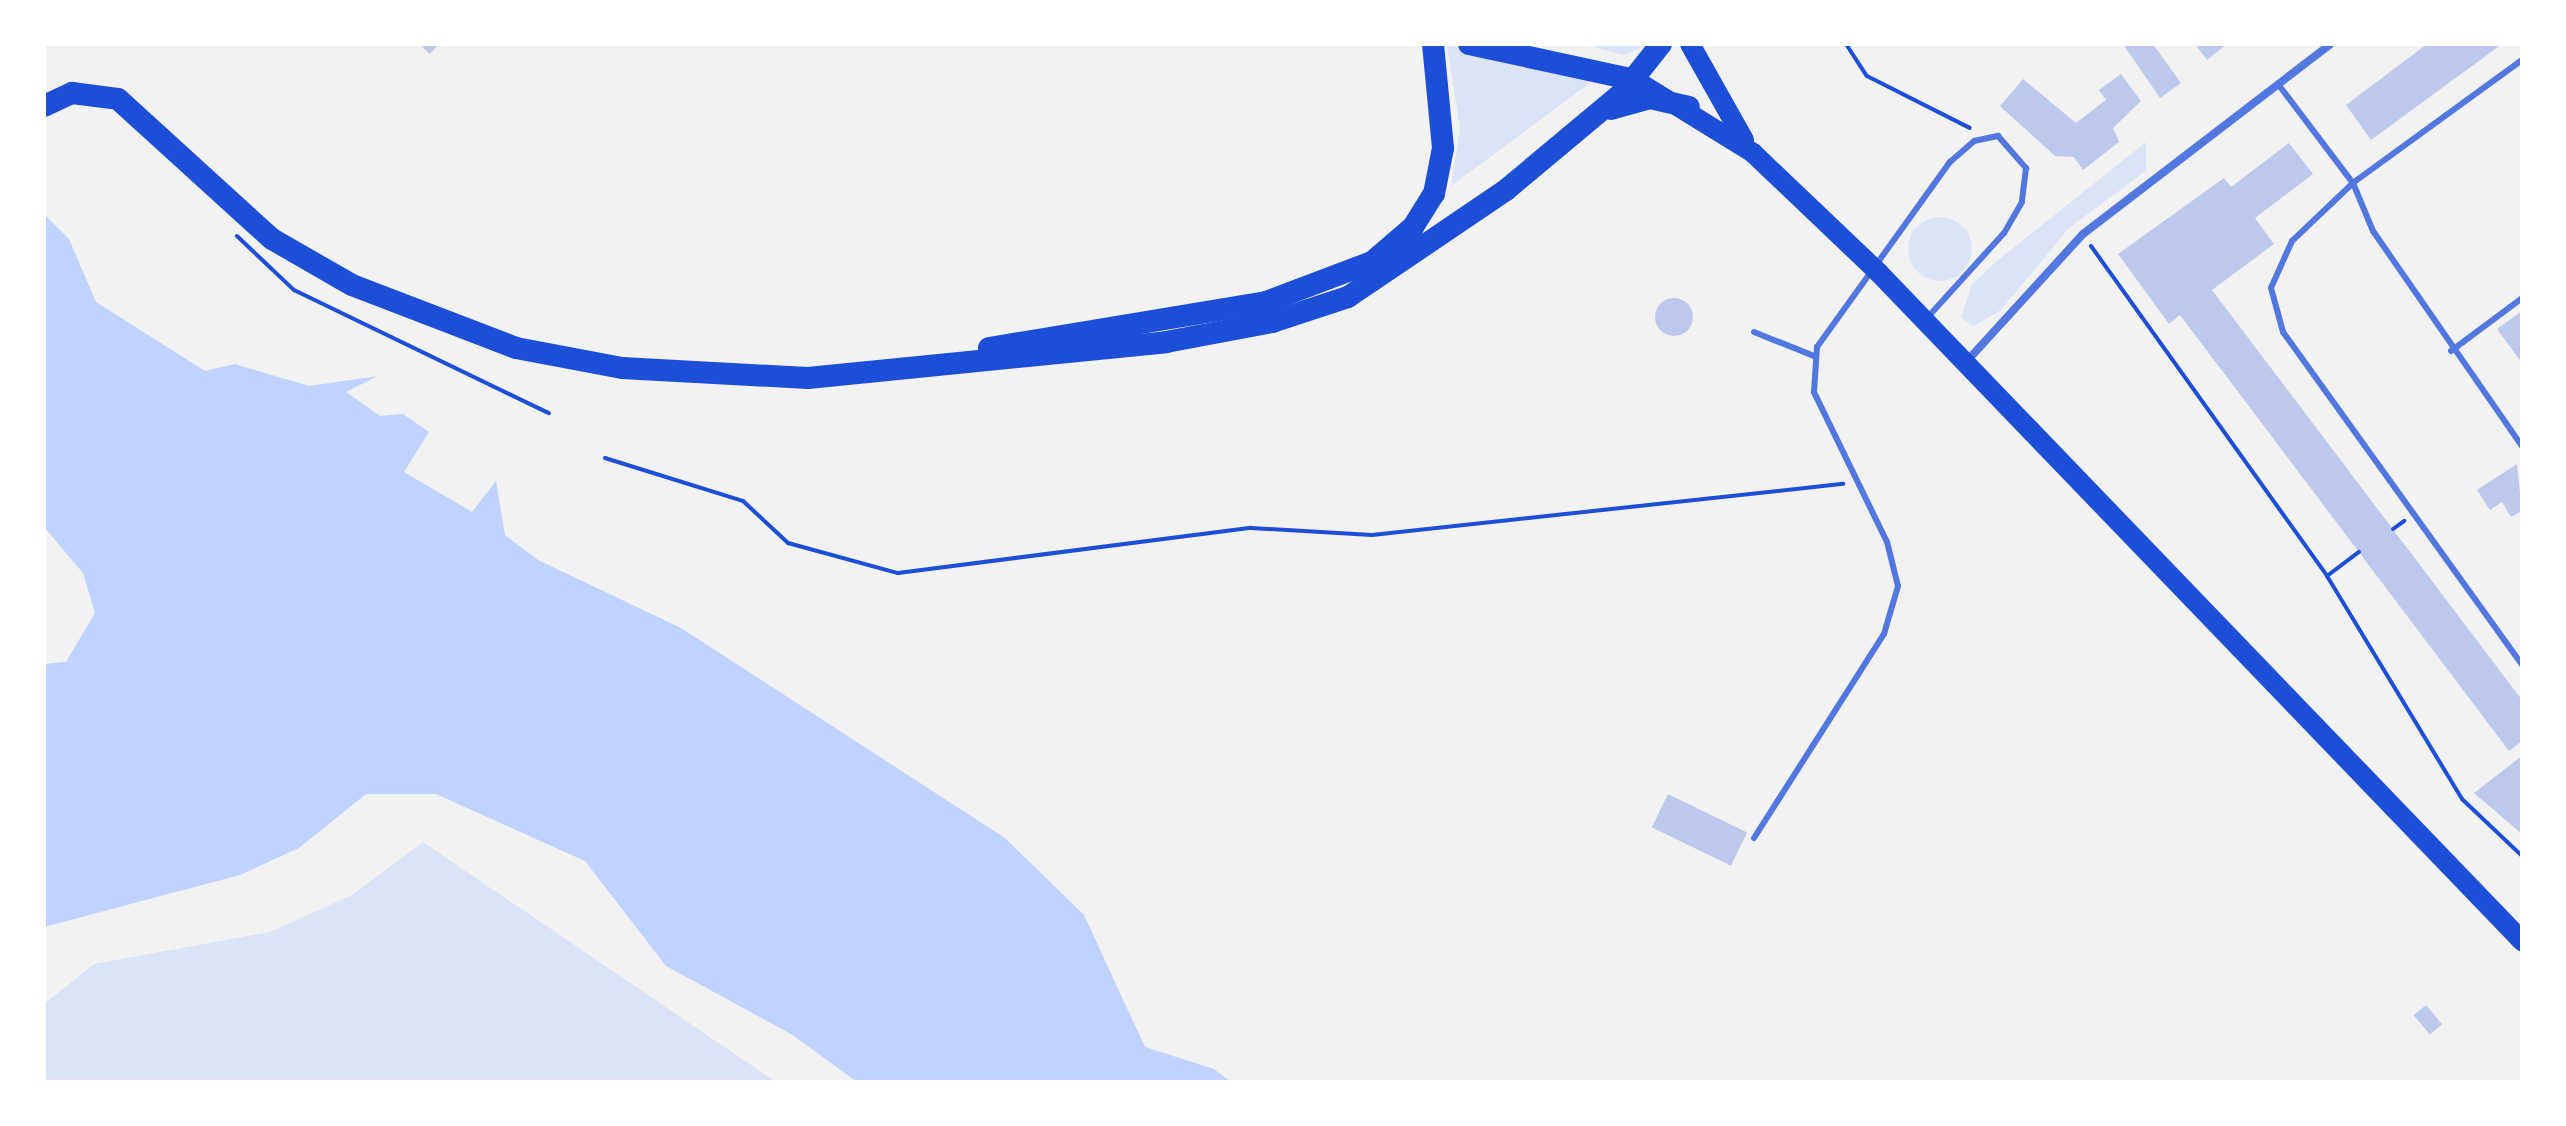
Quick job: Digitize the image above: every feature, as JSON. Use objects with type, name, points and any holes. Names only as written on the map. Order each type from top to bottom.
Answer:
[{"type":"highway","points":[[622,368],[761,372],[914,358],[1266,302],[1352,273],[1404,236],[1434,194],[1443,148],[1433,44]]},
{"type":"highway","points":[[1469,44],[1635,80]]},
{"type":"highway","points":[[44,106],[81,92],[127,104],[247,219],[352,285],[516,348],[622,368],[808,378],[1166,342],[1272,322],[1392,273],[1580,130],[1635,80],[1661,44]]},
{"type":"highway","points":[[1580,130],[1634,100],[1689,107]]},
{"type":"main road","points":[[1690,44],[1753,153]]},
{"type":"main road","points":[[1635,80],[1689,107],[1753,153],[1878,272],[2522,941]]},
{"type":"street","points":[[1966,362],[2083,234],[2331,44]]},
{"type":"lane","points":[[2522,60],[2353,183],[2282,255],[2271,288],[2275,317],[2522,665]]},
{"type":"lane","points":[[2278,84],[2353,183],[2373,231],[2451,351],[2522,446]]},
{"type":"lane","points":[[1754,838],[1895,610],[1896,565],[1814,392],[1814,356],[1827,328],[1878,272],[1950,162],[1987,135],[2012,146],[2028,183],[2004,233],[1924,321]]},
{"type":"lane","points":[[2451,351],[2522,298]]},
{"type":"lane","points":[[1754,332],[1814,356]]},
{"type":"path","points":[[1846,44],[1867,76],[1903,100],[1987,135]]},
{"type":"path","points":[[247,219],[235,240],[294,290],[549,413]]},
{"type":"path","points":[[2083,234],[2327,576],[2462,799],[2522,856]]},
{"type":"path","points":[[605,458],[743,501],[788,543],[898,573],[1251,528],[1372,535],[1858,483]]},
{"type":"path","points":[[2327,576],[2359,552]]},
{"type":"shaded area","points":[[1583,44],[1650,44],[1623,55]]},
{"type":"shaded area","points":[[1447,45],[1598,77],[1451,186],[1460,128]]},
{"type":"shaded area","points":[[2146,142],[2146,171],[2069,228],[2001,310],[1974,326],[1961,318],[1972,284]]},
{"type":"shaded area","points":[[1934,217],[1946,217],[1963,226],[1970,237],[1970,261],[1963,272],[1946,281],[1934,281],[1922,276],[1913,267],[1908,255],[1908,243],[1913,231],[1922,222]]},
{"type":"shaded area","points":[[423,842],[776,1082],[44,1082],[44,1004],[94,964],[270,932],[352,895]]},
{"type":"water","points":[[44,214],[69,239],[96,302],[205,371],[235,364],[309,386],[378,376],[346,392],[380,416],[403,414],[429,432],[404,472],[472,512],[496,481],[505,535],[538,560],[681,628],[1005,838],[1084,915],[1145,1047],[1214,1069],[1231,1082],[857,1082],[791,1034],[666,966],[585,861],[436,794],[366,794],[299,848],[240,875],[44,927],[44,664],[66,662],[95,613],[83,573],[44,527]]},
{"type":"building","points":[[419,44],[439,44],[430,54]]},
{"type":"building","points":[[2123,44],[2153,44],[2181,83],[2160,98]]},
{"type":"building","points":[[2195,44],[2227,44],[2207,60]]},
{"type":"building","points":[[2427,44],[2502,44],[2371,140],[2346,105]]},
{"type":"building","points":[[2121,74],[2141,101],[2113,128],[2119,142],[2083,170],[2074,157],[2055,156],[2000,106],[2023,79],[2076,123],[2106,100],[2099,90]]},
{"type":"building","points":[[2289,143],[2313,174],[2255,218],[2274,244],[2212,290],[2522,700],[2522,741],[2509,751],[2180,315],[2169,324],[2118,254],[2224,178],[2231,187]]},
{"type":"building","points":[[1674,298],[1688,303],[1693,317],[1688,331],[1674,336],[1660,331],[1655,317],[1660,303]]},
{"type":"building","points":[[2522,311],[2522,363],[2497,329]]},
{"type":"building","points":[[2517,464],[2522,511],[2511,517],[2502,502],[2490,510],[2477,490]]},
{"type":"building","points":[[2522,756],[2522,834],[2474,793]]},
{"type":"building","points":[[1668,794],[1747,833],[1731,866],[1652,827]]},
{"type":"building","points":[[2426,1005],[2442,1024],[2430,1034],[2414,1015]]}]
